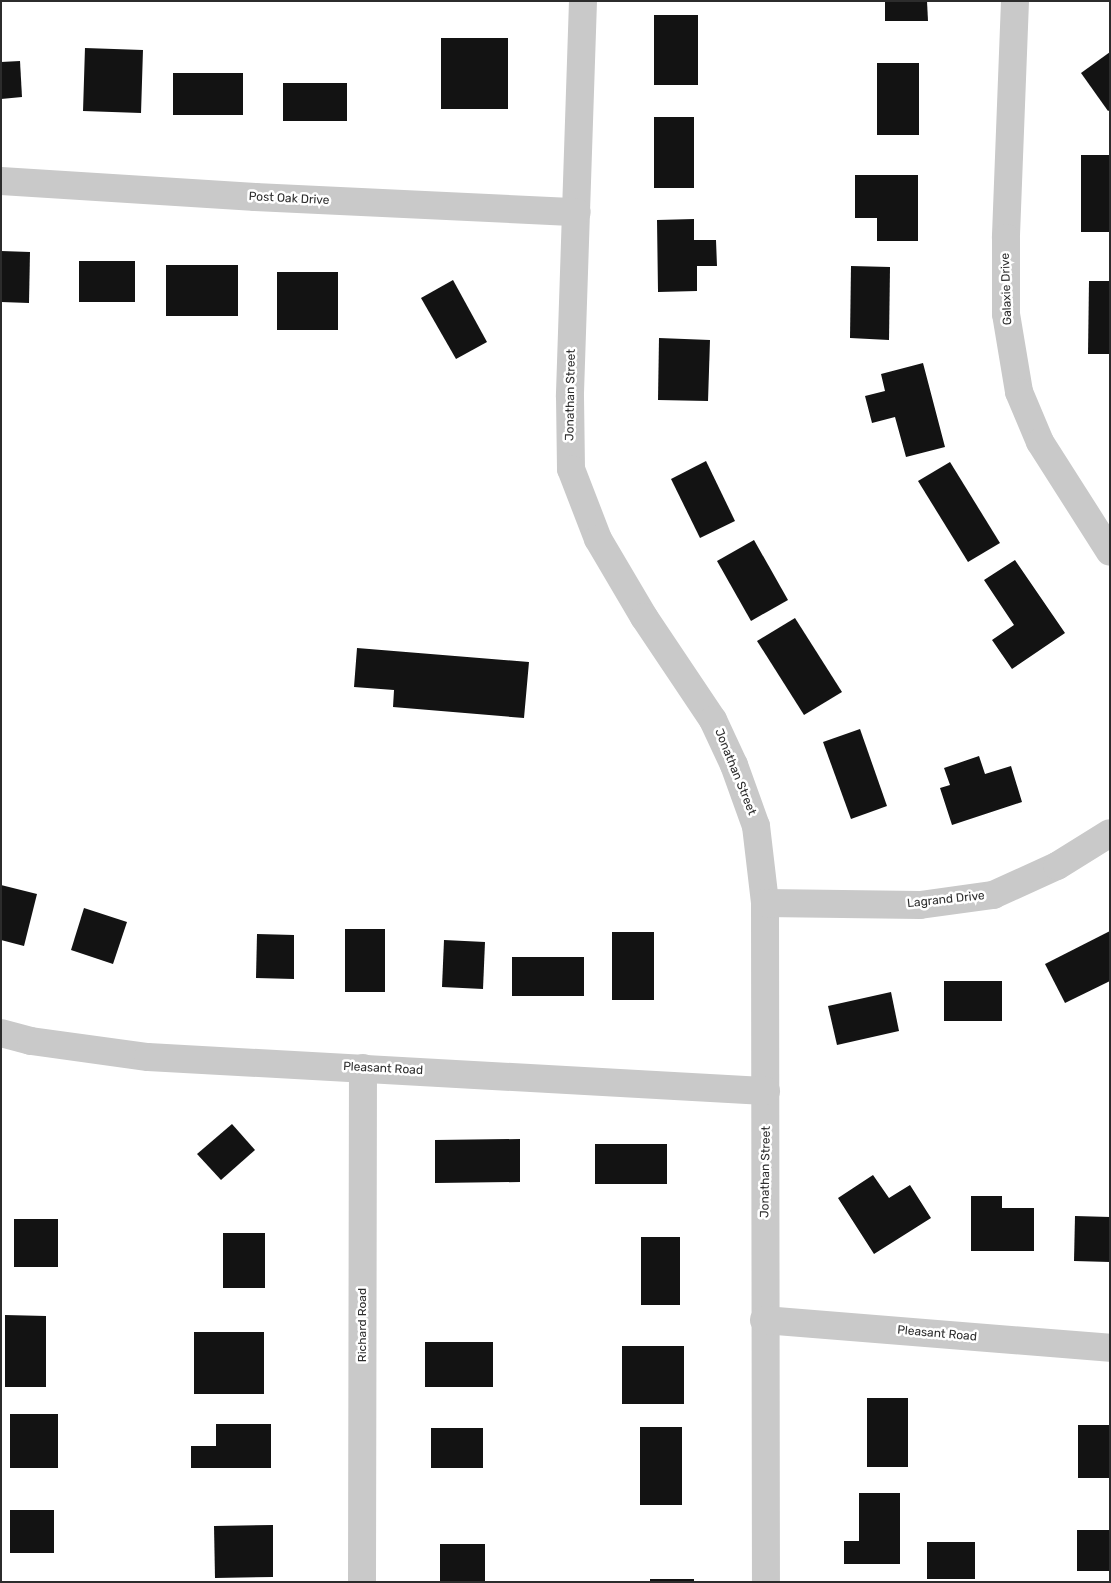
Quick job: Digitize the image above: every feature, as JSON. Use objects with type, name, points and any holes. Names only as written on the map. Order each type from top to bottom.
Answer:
[{"type":"street","name":"Jonathan Street","points":[[583,1],[570,397],[571,469],[598,539],[644,617],[713,720],[734,765],[756,826],[766,903],[764,1320],[766,1582]]},
{"type":"street","name":"Galaxie Drive","points":[[1015,1],[1006,238],[1006,314],[1019,392],[1040,442],[1110,552]]},
{"type":"street","name":"Post Oak Drive","points":[[1,181],[255,198],[577,212]]},
{"type":"street","name":"Lagrand Drive","points":[[766,903],[920,905],[993,895],[1057,866],[1110,833]]},
{"type":"street","name":"Pleasant Road","points":[[1,1033],[31,1041],[148,1057],[766,1091]]},
{"type":"street","name":"Richard Road","points":[[362,1582],[363,1068]]},
{"type":"street","name":"Pleasant Road","points":[[764,1320],[1110,1348]]},
{"type":"building","points":[[885,1],[927,1],[928,21],[885,21]]},
{"type":"building","points":[[654,15],[698,15],[698,85],[654,85]]},
{"type":"building","points":[[441,38],[508,38],[508,109],[441,109]]},
{"type":"building","points":[[85,48],[143,50],[141,113],[83,111]]},
{"type":"building","points":[[1110,52],[1110,110],[1108,111],[1081,73]]},
{"type":"building","points":[[20,61],[22,97],[1,99],[1,62]]},
{"type":"building","points":[[877,63],[919,63],[919,135],[877,135]]},
{"type":"building","points":[[173,73],[243,73],[243,115],[173,115]]},
{"type":"building","points":[[283,83],[347,83],[347,121],[283,121]]},
{"type":"building","points":[[654,117],[694,117],[694,188],[654,188]]},
{"type":"building","points":[[1081,155],[1110,155],[1110,232],[1081,232]]},
{"type":"building","points":[[855,175],[918,175],[918,241],[877,241],[877,218],[855,218]]},
{"type":"building","points":[[694,219],[694,240],[716,240],[717,266],[697,266],[697,291],[658,292],[657,220]]},
{"type":"building","points":[[1,251],[30,252],[29,303],[1,302]]},
{"type":"building","points":[[79,261],[135,261],[135,302],[79,302]]},
{"type":"building","points":[[166,265],[238,265],[238,316],[166,316]]},
{"type":"building","points":[[851,266],[890,267],[889,340],[850,338]]},
{"type":"building","points":[[277,272],[338,272],[338,330],[277,330]]},
{"type":"building","points":[[453,280],[487,342],[456,359],[421,298]]},
{"type":"building","points":[[1089,281],[1110,281],[1110,354],[1088,354]]},
{"type":"building","points":[[659,338],[710,340],[708,401],[658,400]]},
{"type":"building","points":[[923,363],[945,447],[906,457],[895,417],[872,423],[865,396],[885,391],[881,374]]},
{"type":"building","points":[[706,461],[735,521],[700,538],[671,479]]},
{"type":"building","points":[[950,462],[1000,543],[968,562],[918,481]]},
{"type":"building","points":[[754,540],[788,600],[751,621],[717,561]]},
{"type":"building","points":[[1015,560],[1065,633],[1012,669],[992,640],[1014,625],[984,580]]},
{"type":"building","points":[[795,618],[842,692],[804,715],[757,641]]},
{"type":"building","points":[[357,648],[529,662],[524,718],[393,707],[394,690],[354,687]]},
{"type":"building","points":[[860,729],[887,806],[851,819],[823,742]]},
{"type":"building","points":[[979,756],[985,774],[1011,766],[1022,802],[952,825],[940,788],[950,785],[944,768]]},
{"type":"building","points":[[1,885],[37,894],[24,946],[1,940]]},
{"type":"building","points":[[84,908],[127,922],[113,964],[71,950]]},
{"type":"building","points":[[345,929],[385,929],[385,992],[345,992]]},
{"type":"building","points":[[1110,931],[1110,981],[1065,1003],[1045,964]]},
{"type":"building","points":[[612,932],[654,932],[654,1000],[612,1000]]},
{"type":"building","points":[[257,934],[294,935],[294,979],[256,978]]},
{"type":"building","points":[[444,940],[485,942],[483,989],[442,987]]},
{"type":"building","points":[[512,957],[584,957],[584,996],[512,996]]},
{"type":"building","points":[[944,981],[1002,981],[1002,1021],[944,1021]]},
{"type":"building","points":[[891,992],[899,1031],[837,1045],[828,1006]]},
{"type":"building","points":[[232,1124],[255,1150],[221,1180],[197,1154]]},
{"type":"building","points":[[520,1139],[520,1182],[435,1183],[435,1140]]},
{"type":"building","points":[[595,1144],[667,1144],[667,1184],[595,1184]]},
{"type":"building","points":[[873,1175],[889,1198],[910,1185],[931,1218],[874,1254],[838,1198]]},
{"type":"building","points":[[971,1196],[1002,1196],[1002,1208],[1034,1208],[1034,1251],[971,1251]]},
{"type":"building","points":[[1075,1216],[1110,1217],[1110,1262],[1074,1261]]},
{"type":"building","points":[[14,1219],[58,1219],[58,1267],[14,1267]]},
{"type":"building","points":[[223,1233],[265,1233],[265,1288],[223,1288]]},
{"type":"building","points":[[641,1237],[680,1237],[680,1305],[641,1305]]},
{"type":"building","points":[[5,1315],[46,1316],[46,1387],[5,1387]]},
{"type":"building","points":[[194,1332],[264,1332],[264,1394],[194,1394]]},
{"type":"building","points":[[425,1342],[493,1342],[493,1387],[425,1387]]},
{"type":"building","points":[[622,1346],[684,1346],[684,1404],[622,1404]]},
{"type":"building","points":[[867,1398],[908,1398],[908,1467],[867,1467]]},
{"type":"building","points":[[10,1414],[58,1414],[58,1468],[10,1468]]},
{"type":"building","points":[[216,1424],[271,1424],[271,1468],[191,1468],[191,1446],[216,1446]]},
{"type":"building","points":[[1078,1425],[1110,1425],[1110,1478],[1078,1478]]},
{"type":"building","points":[[640,1427],[682,1427],[682,1505],[640,1505]]},
{"type":"building","points":[[431,1428],[483,1428],[483,1468],[431,1468]]},
{"type":"building","points":[[859,1493],[900,1493],[900,1564],[844,1564],[844,1541],[859,1541]]},
{"type":"building","points":[[10,1510],[54,1510],[54,1553],[10,1553]]},
{"type":"building","points":[[273,1525],[273,1577],[215,1578],[214,1526]]},
{"type":"building","points":[[1077,1530],[1110,1530],[1110,1571],[1077,1571]]},
{"type":"building","points":[[927,1542],[975,1542],[975,1579],[927,1579]]},
{"type":"building","points":[[440,1544],[485,1544],[485,1582],[440,1582]]},
{"type":"building","points":[[650,1579],[694,1579],[694,1582],[650,1582]]}]
